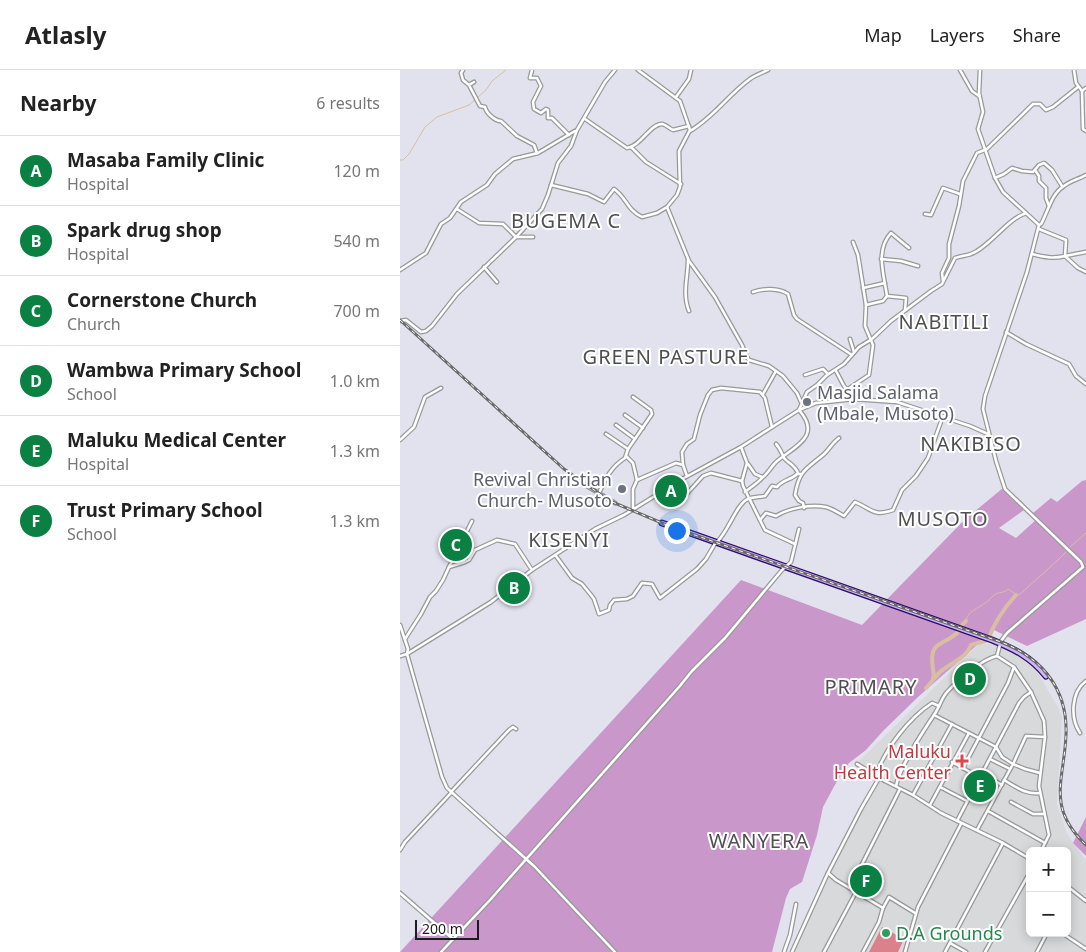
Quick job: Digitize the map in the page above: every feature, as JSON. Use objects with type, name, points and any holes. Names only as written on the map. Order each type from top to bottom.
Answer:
[{"type":"main road","points":[[662,524],[1000,643],[1028,656],[1046,676]]},
{"type":"street","points":[[463,70],[461,73],[462,78],[469,85],[480,106],[485,107],[489,114],[498,121],[501,121],[517,136],[534,145],[538,153]]},
{"type":"street","points":[[532,70],[530,78],[537,78],[537,82],[541,86],[533,102],[534,109],[541,113],[548,110],[548,118],[552,118],[568,135]]},
{"type":"street","points":[[400,320],[406,320],[421,332],[432,326],[457,294],[542,209],[557,164],[572,144],[577,130],[605,82],[615,70]]},
{"type":"street","points":[[638,70],[676,97],[682,105],[690,131]]},
{"type":"street","points":[[676,97],[689,79],[691,70]]},
{"type":"street","points":[[758,70],[760,74]]},
{"type":"street","points":[[551,185],[588,194],[604,202],[614,189],[622,195],[628,208],[642,217],[657,213],[668,207],[681,184],[679,151],[690,131],[706,122],[729,96],[751,77],[768,70]]},
{"type":"street","points":[[960,70],[972,91],[980,96]]},
{"type":"street","points":[[980,70],[982,112],[978,129],[994,178],[1003,192],[1039,225]]},
{"type":"street","points":[[1074,70],[1078,87],[1082,91],[1082,122],[1083,129],[1086,132]]},
{"type":"street","points":[[469,85],[474,82]]},
{"type":"street","points":[[943,283],[942,273],[949,258],[949,244],[959,206],[963,181],[976,154],[985,150],[1020,119],[1033,104],[1040,104],[1046,110],[1078,87]]},
{"type":"street","points":[[1082,91],[1086,88]]},
{"type":"street","points":[[585,118],[614,140],[628,148],[631,147],[646,162],[681,184]]},
{"type":"street","points":[[631,147],[661,124],[673,130],[689,126]]},
{"type":"street","points":[[400,270],[426,252],[441,224],[450,218],[461,202],[487,185],[495,174],[513,159],[538,153],[577,130]]},
{"type":"street","points":[[994,178],[1012,168],[1022,172],[1035,170],[1039,165],[1046,163],[1062,186]]},
{"type":"street","points":[[1035,170],[1039,176],[1039,182],[1046,188],[1046,198],[1050,206]]},
{"type":"street","points":[[996,656],[1000,643],[1007,633],[1083,567],[1083,564],[1005,489],[988,434],[983,404],[1032,254],[1039,225],[1047,215],[1062,186],[1086,175]]},
{"type":"street","points":[[925,214],[931,215],[943,188],[960,194]]},
{"type":"street","points":[[668,207],[688,258],[715,297],[749,360],[766,365],[776,371],[794,389],[802,402]]},
{"type":"street","points":[[457,209],[480,224],[502,224],[516,237],[533,237]]},
{"type":"street","points":[[799,410],[807,392],[828,374],[836,371],[866,341],[872,339],[905,310],[943,283],[955,258],[966,256],[979,250],[1015,218],[1026,212]]},
{"type":"street","points":[[1039,229],[1066,240],[1065,256]]},
{"type":"street","points":[[866,305],[883,301],[887,296],[881,259],[885,240],[891,233],[909,248]]},
{"type":"street","points":[[848,389],[869,375],[873,345],[865,326],[866,305],[858,255],[853,242]]},
{"type":"street","points":[[1032,254],[1045,258],[1058,258],[1086,252]]},
{"type":"street","points":[[1065,256],[1078,268],[1086,272]]},
{"type":"street","points":[[688,258],[684,292],[689,310]]},
{"type":"street","points":[[881,259],[901,260],[918,266]]},
{"type":"street","points":[[484,267],[497,282]]},
{"type":"street","points":[[863,288],[885,283]]},
{"type":"street","points":[[753,292],[764,289],[780,290],[788,294],[794,315],[798,319],[853,353]]},
{"type":"street","points":[[887,296],[906,298],[905,310]]},
{"type":"street","points":[[1006,332],[1069,364],[1076,376],[1086,384]]},
{"type":"street","points":[[850,339],[853,353]]},
{"type":"street","points":[[805,375],[823,368],[828,374]]},
{"type":"street","points":[[763,394],[776,371]]},
{"type":"street","points":[[836,371],[854,399]]},
{"type":"street","points":[[400,440],[414,427],[425,397],[441,388]]},
{"type":"street","points":[[687,477],[683,465],[683,449],[694,439],[700,414],[712,390],[721,388],[739,391],[757,390],[763,394],[772,427]]},
{"type":"street","points":[[599,493],[611,469],[626,456],[628,449],[652,414],[652,411],[633,397]]},
{"type":"street","points":[[400,656],[407,654],[491,602],[532,570],[595,529],[741,447],[799,410],[816,403],[854,399],[897,402],[943,416],[988,434]]},
{"type":"street","points":[[745,492],[763,477],[775,463],[802,443],[808,433],[808,424],[799,410]]},
{"type":"street","points":[[625,415],[642,428]]},
{"type":"street","points":[[760,520],[766,513],[776,516],[787,510],[804,508],[826,507],[844,516],[855,502],[866,506],[872,512],[882,513],[893,510],[902,490],[916,476],[928,458],[943,416]]},
{"type":"street","points":[[616,425],[636,439]]},
{"type":"street","points":[[606,434],[628,449]]},
{"type":"street","points":[[556,556],[572,578],[582,584],[591,595],[599,614],[609,610],[614,600],[627,599],[633,596],[642,583],[652,584],[660,598],[697,569],[716,542],[727,531],[737,511],[748,499],[765,496],[772,486],[777,487],[799,474],[824,455],[831,444],[838,438]]},
{"type":"street","points":[[776,444],[799,474],[796,495],[799,501],[804,503],[804,508]]},
{"type":"street","points":[[741,447],[747,463],[756,474],[763,477]]},
{"type":"street","points":[[626,456],[632,463],[636,480],[633,488],[633,509]]},
{"type":"street","points":[[636,480],[676,463],[683,465]]},
{"type":"street","points":[[747,463],[742,481],[748,499],[763,527],[769,533],[795,544]]},
{"type":"street","points":[[683,498],[703,476],[711,473],[742,481]]},
{"type":"street","points":[[582,483],[615,503]]},
{"type":"street","points":[[405,638],[430,597],[443,580],[472,521]]},
{"type":"street","points":[[441,952],[526,860],[692,671],[725,638],[785,566],[789,564],[799,529]]},
{"type":"street","points":[[449,567],[465,562],[479,548],[497,540],[514,544],[532,570]]},
{"type":"street","points":[[400,625],[442,777],[451,793],[526,860],[615,952]]},
{"type":"street","points":[[896,786],[898,778],[921,734],[947,692],[963,677],[989,658],[996,656],[1014,667],[1031,692],[1044,721],[1045,737],[1040,773],[1040,793],[1048,835],[1043,847]]},
{"type":"street","points":[[963,768],[1008,683],[1014,667]]},
{"type":"street","points":[[1080,732],[1074,724],[1072,711],[1080,686],[1086,681]]},
{"type":"street","points":[[957,821],[1021,700],[1031,692]]},
{"type":"street","points":[[876,775],[904,728],[932,703],[939,706]]},
{"type":"street","points":[[934,715],[996,747],[1002,757],[1013,764],[1040,773]]},
{"type":"street","points":[[913,795],[952,723]]},
{"type":"street","points":[[400,850],[405,842],[509,730],[513,727],[516,729]]},
{"type":"street","points":[[930,805],[969,732]]},
{"type":"street","points":[[977,830],[1026,736],[1045,737]]},
{"type":"street","points":[[990,758],[1010,769]]},
{"type":"street","points":[[952,762],[979,778]]},
{"type":"street","points":[[857,764],[941,813],[1003,843],[1026,857]]},
{"type":"street","points":[[981,773],[1002,785]]},
{"type":"street","points":[[792,952],[828,873],[879,778]]},
{"type":"street","points":[[1004,780],[1026,792],[1040,793]]},
{"type":"street","points":[[940,786],[967,801]]},
{"type":"street","points":[[850,888],[900,789]]},
{"type":"street","points":[[1011,802],[1033,814],[1044,814]]},
{"type":"street","points":[[988,811],[1045,843]]},
{"type":"street","points":[[905,952],[920,901],[962,824]]},
{"type":"street","points":[[945,952],[1003,843]]},
{"type":"street","points":[[828,873],[836,880],[883,908]]},
{"type":"street","points":[[985,952],[1026,879]]},
{"type":"street","points":[[1071,889],[1086,901]]},
{"type":"street","points":[[824,952],[856,892]]},
{"type":"street","points":[[400,893],[453,939]]},
{"type":"street","points":[[863,952],[879,922],[889,897],[915,913]]},
{"type":"street","points":[[784,952],[790,935],[796,904]]},
{"type":"street","points":[[1037,952],[1045,937]]},
{"type":"street","points":[[1068,937],[1086,949]]},
{"type":"street","points":[[950,943],[966,952]]},
{"type":"shaded area","points":[[1086,480],[1086,619],[1027,646],[994,630],[918,697],[866,750],[849,763],[823,807],[817,835],[802,882],[790,889],[786,898],[772,952],[400,952],[741,580],[862,625],[972,512],[978,515],[974,512],[1003,488],[1024,510],[999,528],[1016,538],[1038,518],[1033,513],[1051,498],[1057,502],[1082,481]]},
{"type":"shaded area","points":[[980,643],[1013,650],[1034,666],[1062,717],[1057,804],[1067,834],[1086,860],[1086,952],[791,952],[826,878],[879,780],[857,763]]},
{"type":"shaded area","points":[[1086,817],[1086,856],[1073,843]]},
{"type":"shaded area","name":"D.A Grounds","points":[[882,927],[904,939],[898,952],[869,952]]},
{"type":"waterway","points":[[400,160],[403,160],[409,154],[425,127],[437,117],[469,105],[486,90],[492,81],[506,70]]},
{"type":"waterway","points":[[1069,548],[1086,533]]},
{"type":"waterway","points":[[966,621],[971,612],[996,594],[1008,589],[1019,595],[1067,551]]},
{"type":"waterway","points":[[926,688],[940,672],[965,654],[971,645],[988,640],[993,627],[1016,595]]},
{"type":"waterway","points":[[933,678],[933,652],[939,644],[955,635],[966,621]]},
{"type":"railway","points":[[400,320],[564,469],[610,501],[669,526],[1001,642],[1029,657],[1050,677],[1062,703],[1066,735],[1060,793],[1062,806],[1066,818],[1086,845]]},
{"type":"place","name":"Masjid Salama (Mbale, Musoto)","points":[[807,402]]},
{"type":"place","name":"Revival Christian Church- Musoto","points":[[622,489]]},
{"type":"place","name":"Masaba Family Clinic","points":[[671,491]]},
{"type":"place","name":"Cornerstone Church","points":[[456,545]]},
{"type":"place","name":"Spark drug shop","points":[[514,588]]},
{"type":"place","name":"Wambwa Primary School","points":[[970,679]]},
{"type":"place","name":"Maluku Health Center","points":[[962,761]]},
{"type":"place","name":"Maluku Medical Center","points":[[980,786]]},
{"type":"place","name":"Trust Primary School","points":[[866,881]]},
{"type":"place","name":"D.A Grounds","points":[[886,933]]},
{"type":"district","name":"BUGEMA C","points":[[566,220]]},
{"type":"district","name":"NABITILI","points":[[944,321]]},
{"type":"district","name":"GREEN PASTURE","points":[[666,356]]},
{"type":"district","name":"NAKIBISO","points":[[971,443]]},
{"type":"district","name":"MUSOTO","points":[[943,518]]},
{"type":"district","name":"KISENYI","points":[[569,539]]},
{"type":"district","name":"PRIMARY","points":[[871,686]]},
{"type":"district","name":"WANYERA","points":[[759,840]]}]
